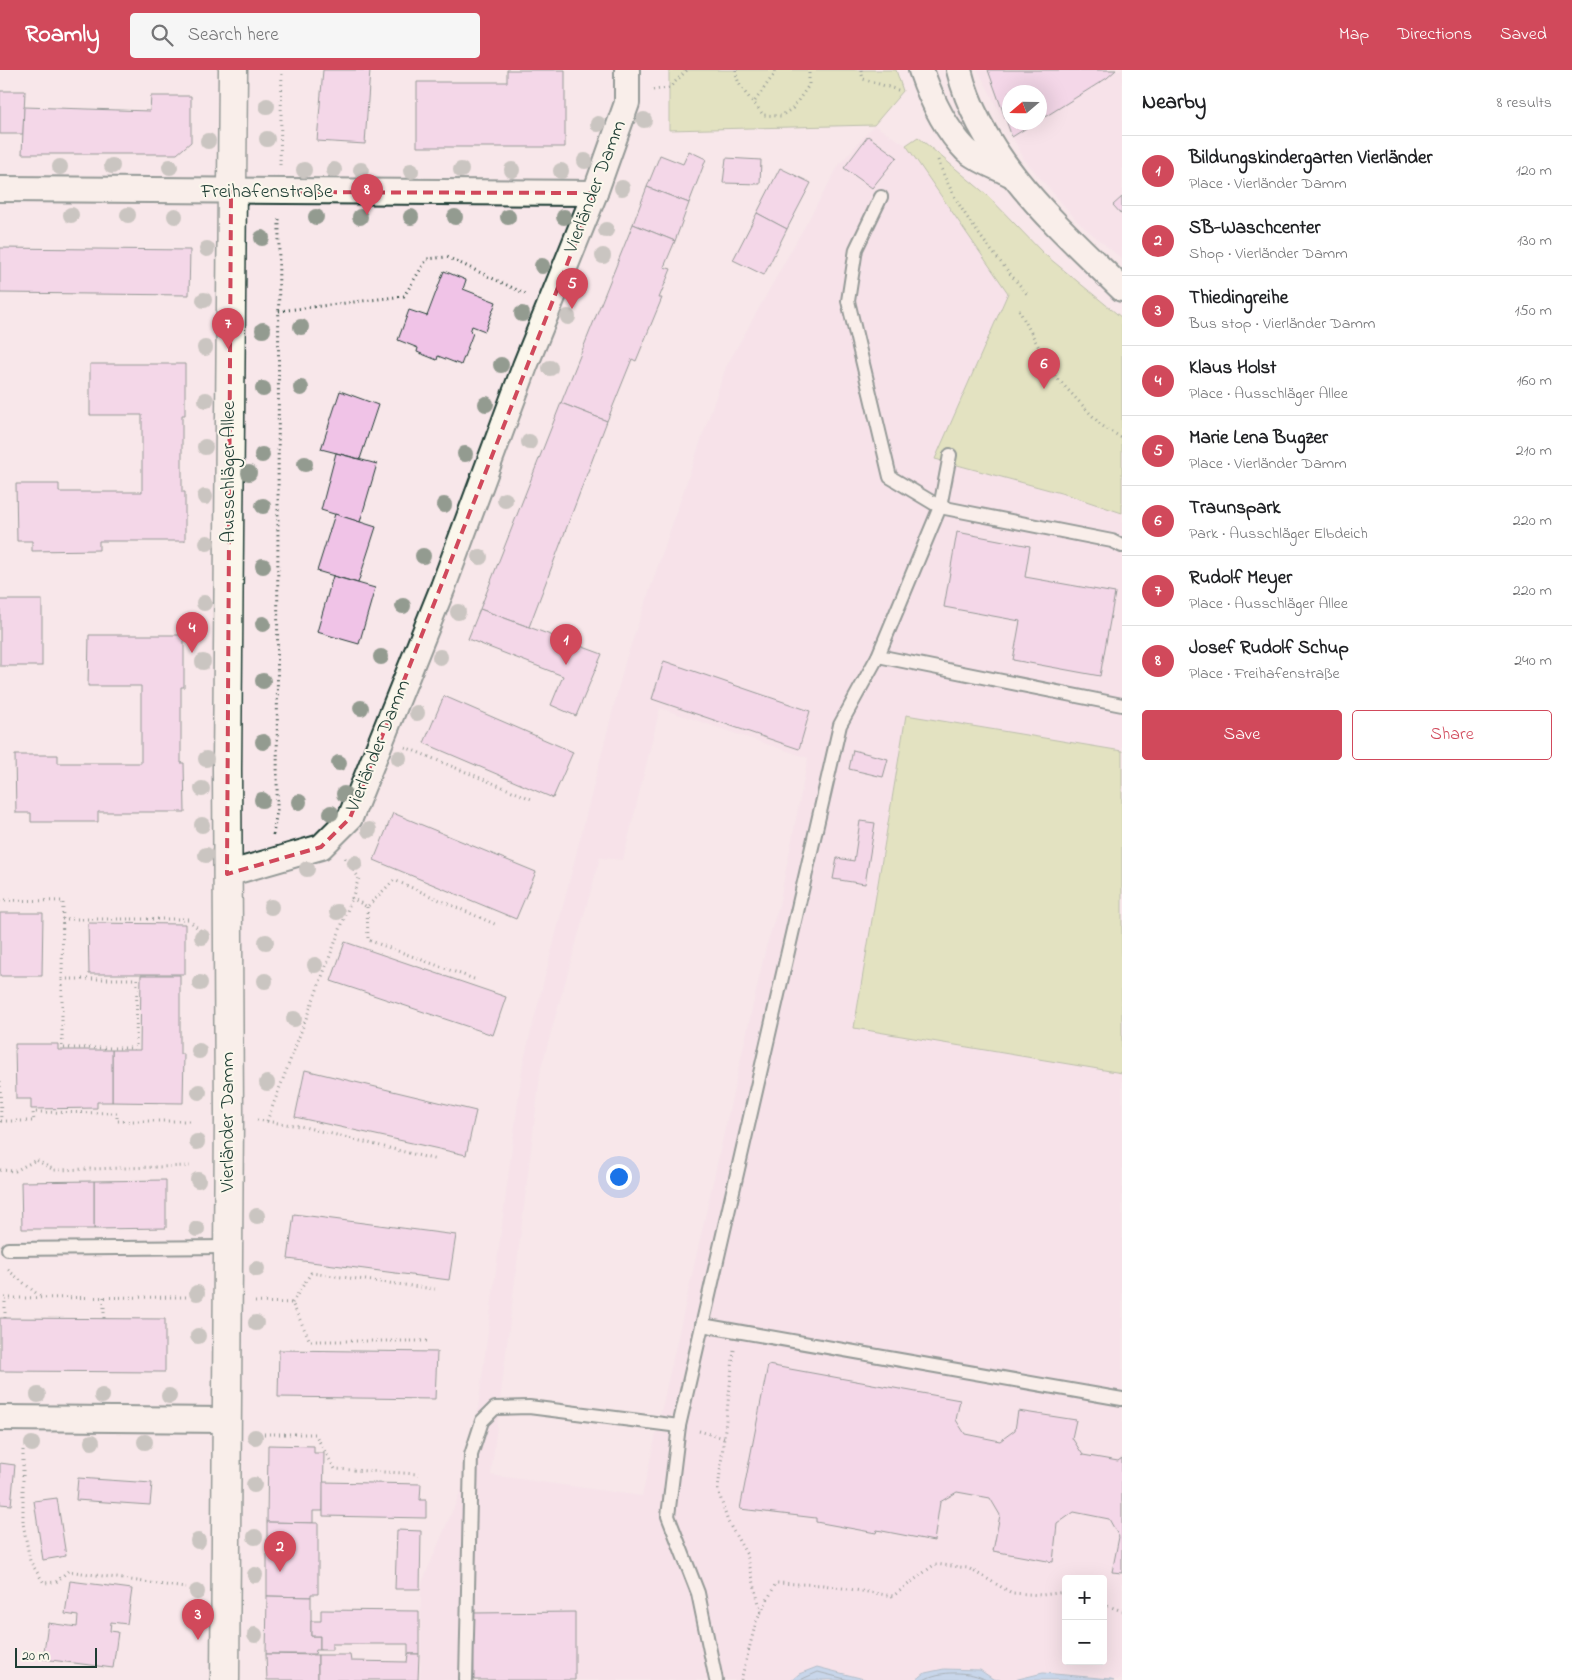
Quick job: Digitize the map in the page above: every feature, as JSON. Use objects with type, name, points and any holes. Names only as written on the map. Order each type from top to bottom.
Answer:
[{"type":"street","name":"Ausschläger Allee","points":[[227,874],[233,70]]},
{"type":"street","name":"Vierländer Damm","points":[[225,1680],[228,1247],[227,874],[321,847],[350,818],[444,587],[525,366],[595,193],[627,103],[627,70]]},
{"type":"street","points":[[921,70],[929,94],[946,126],[967,151],[1014,176]]},
{"type":"street","points":[[959,70],[976,113],[1014,176],[1068,236],[1122,289]]},
{"type":"street","name":"Freihafenstraße","points":[[0,189],[595,193]]},
{"type":"street","points":[[0,1418],[226,1427]]},
{"type":"lane","points":[[881,197],[856,249],[848,301],[890,477],[940,507],[1112,541],[1122,546]]},
{"type":"lane","points":[[716,1680],[698,1593],[668,1516],[679,1426],[840,725],[878,656],[940,507],[950,455]]},
{"type":"lane","points":[[878,656],[1122,706]]},
{"type":"lane","points":[[8,1249],[228,1247]]},
{"type":"lane","points":[[702,1325],[1122,1399]]},
{"type":"lane","points":[[466,1680],[472,1455],[482,1421],[495,1408],[529,1407],[679,1426]]},
{"type":"path","points":[[269,863],[277,810],[282,70]]},
{"type":"path","points":[[627,103],[652,90],[669,88],[687,70]]},
{"type":"path","points":[[736,70],[742,90],[764,114],[781,116],[793,108],[809,85],[809,70]]},
{"type":"path","points":[[754,101],[778,70]]},
{"type":"path","points":[[861,70],[863,79],[892,90],[929,94]]},
{"type":"path","points":[[946,126],[933,146],[943,176],[978,235],[1028,294]]},
{"type":"path","points":[[279,311],[404,296],[427,259],[447,257],[510,286]]},
{"type":"path","points":[[1019,310],[1053,374],[1102,426],[1122,438]]},
{"type":"path","points":[[382,738],[534,800]]},
{"type":"path","points":[[267,1121],[359,878],[330,838]]},
{"type":"path","points":[[474,979],[368,940],[367,907],[394,880],[497,925]]},
{"type":"path","points":[[352,898],[367,907]]},
{"type":"path","points":[[0,900],[62,901],[62,919],[62,979],[62,1048],[136,1048],[137,979],[62,979]]},
{"type":"path","points":[[62,919],[192,919]]},
{"type":"path","points":[[0,1081],[1,1121],[34,1121],[34,1112],[117,1113],[117,1121],[190,1121]]},
{"type":"path","points":[[286,1124],[437,1160]]},
{"type":"path","points":[[0,1170],[15,1171],[36,1160],[54,1170],[190,1166]]},
{"type":"path","points":[[7,1269],[42,1298]]},
{"type":"path","points":[[292,1303],[311,1273],[435,1288]]},
{"type":"path","points":[[5,1318],[5,1298],[190,1297]]},
{"type":"path","points":[[104,1298],[104,1319]]},
{"type":"path","points":[[227,1301],[292,1303]]},
{"type":"path","points":[[292,1303],[310,1341],[430,1341]]},
{"type":"path","points":[[736,1331],[718,1490],[728,1522],[747,1555],[761,1613]]},
{"type":"path","points":[[226,1427],[315,1434],[335,1469],[419,1474]]},
{"type":"path","points":[[23,1450],[23,1523],[30,1562],[44,1582],[56,1582],[68,1571],[186,1588]]},
{"type":"path","points":[[741,1680],[756,1622],[776,1583],[822,1585],[893,1596],[935,1564],[968,1568],[1012,1593],[1042,1595],[1062,1592]]},
{"type":"path","points":[[1107,1605],[1122,1611]]},
{"type":"highlighted area","points":[[231,192],[595,193],[350,818],[321,847],[227,874],[227,686]]},
{"type":"shaded area","points":[[978,70],[1122,70],[1122,259],[1079,223],[1024,159],[1009,130],[1047,130],[1047,85],[1002,85],[1002,116]]},
{"type":"shaded area","points":[[874,125],[906,145],[1008,293],[935,459],[1068,495],[1122,513],[1122,751],[906,715],[854,1028],[1122,1073],[1122,1680],[1043,1673],[1014,1680],[1000,1680],[993,1679],[980,1670],[944,1669],[925,1673],[916,1680],[868,1680],[852,1676],[799,1674],[792,1680],[420,1680],[421,1585],[470,1469],[523,1063],[625,662],[726,367],[839,165]],"holes":[[[660,708],[808,758],[779,905],[766,947],[642,1496],[491,1475],[541,1068],[600,858],[623,860]]]},
{"type":"green space","points":[[669,70],[896,70],[903,91],[874,125],[669,130]]},
{"type":"green space","points":[[918,137],[987,195],[1043,253],[1122,318],[1122,513],[1068,495],[935,459],[1008,293],[906,145]]},
{"type":"green space","points":[[906,715],[1122,751],[1122,1073],[854,1028]]},
{"type":"water","points":[[817,1667],[868,1680],[792,1680],[799,1674]]},
{"type":"water","points":[[944,1669],[980,1670],[993,1679],[1000,1680],[916,1680],[925,1673]]},
{"type":"water","points":[[1043,1673],[1111,1679],[1114,1680],[1014,1680]]},
{"type":"building","points":[[323,70],[370,70],[365,144],[317,141]]},
{"type":"building","points":[[507,70],[565,70],[565,147],[417,147],[417,82],[507,82]]},
{"type":"building","points":[[988,70],[1116,70],[1107,78],[1047,116],[1047,85],[1002,85],[1002,109]]},
{"type":"building","points":[[0,91],[25,91],[23,134],[0,134]]},
{"type":"building","points":[[151,96],[191,96],[191,142],[177,154],[22,154],[24,107],[150,111]]},
{"type":"building","points":[[1009,130],[1023,130],[1012,137]]},
{"type":"building","points":[[868,136],[897,157],[872,188],[844,168]]},
{"type":"building","points":[[689,151],[706,159],[689,203],[647,187],[660,155],[683,164]]},
{"type":"building","points":[[726,158],[761,160],[760,184],[723,183]]},
{"type":"building","points":[[780,168],[811,183],[787,229],[757,213]]},
{"type":"building","points":[[647,187],[689,203],[675,241],[633,224]]},
{"type":"building","points":[[1122,197],[1122,215],[1113,205]]},
{"type":"building","points":[[757,213],[787,229],[764,275],[733,260]]},
{"type":"building","points":[[633,224],[675,241],[664,267],[671,269],[659,298],[662,298],[636,361],[632,359],[607,421],[561,403]]},
{"type":"building","points":[[0,248],[190,250],[189,295],[0,293]]},
{"type":"building","points":[[444,271],[466,280],[463,289],[496,302],[485,331],[472,326],[470,332],[473,333],[461,365],[438,356],[437,360],[417,352],[418,348],[398,340],[409,310],[427,316]]},
{"type":"building","points":[[90,364],[185,364],[185,415],[182,415],[182,492],[185,492],[185,541],[99,541],[99,550],[32,551],[32,541],[17,541],[16,484],[59,484],[59,492],[142,492],[142,415],[90,415]]},
{"type":"building","points":[[340,391],[378,405],[360,459],[321,449]]},
{"type":"building","points":[[561,403],[607,421],[529,627],[480,609]]},
{"type":"building","points":[[336,453],[377,464],[360,522],[321,510]]},
{"type":"building","points":[[335,514],[376,527],[358,583],[317,571]]},
{"type":"building","points":[[957,532],[1030,546],[1025,577],[1115,593],[1100,676],[1013,660],[1020,621],[944,607]]},
{"type":"building","points":[[333,576],[375,588],[359,644],[317,632]]},
{"type":"building","points":[[0,600],[42,600],[42,666],[0,666]]},
{"type":"building","points":[[480,609],[602,654],[576,716],[551,705],[563,676],[468,639]]},
{"type":"building","points":[[89,635],[184,635],[184,687],[181,687],[181,763],[184,763],[185,812],[98,812],[98,822],[31,822],[31,813],[16,813],[15,755],[58,755],[58,763],[141,763],[141,686],[88,686]]},
{"type":"building","points":[[664,661],[810,711],[799,749],[652,699]]},
{"type":"building","points":[[444,696],[573,752],[553,798],[424,743]]},
{"type":"building","points":[[853,750],[888,759],[883,777],[849,769]]},
{"type":"building","points":[[393,813],[536,872],[516,919],[374,860]]},
{"type":"building","points":[[860,821],[875,823],[865,884],[833,879],[837,858],[854,861]]},
{"type":"building","points":[[0,913],[43,913],[42,976],[0,976]]},
{"type":"building","points":[[88,923],[185,924],[185,974],[89,974]]},
{"type":"building","points":[[345,942],[506,997],[493,1035],[331,981]]},
{"type":"building","points":[[141,975],[180,975],[180,1054],[184,1054],[183,1103],[112,1102],[112,1050],[140,1050]]},
{"type":"building","points":[[15,1044],[58,1044],[58,1050],[112,1050],[112,1102],[97,1102],[97,1108],[31,1109],[31,1099],[16,1099]]},
{"type":"building","points":[[305,1070],[476,1111],[466,1155],[295,1117]]},
{"type":"building","points":[[166,1180],[166,1228],[94,1229],[94,1181]]},
{"type":"building","points":[[94,1181],[94,1229],[22,1229],[21,1182]]},
{"type":"building","points":[[294,1214],[456,1235],[449,1280],[288,1259]]},
{"type":"building","points":[[0,1318],[165,1319],[165,1372],[0,1371]]},
{"type":"building","points":[[279,1350],[437,1352],[435,1399],[278,1397]]},
{"type":"building","points":[[768,1365],[960,1400],[956,1420],[965,1434],[1000,1441],[1015,1430],[1018,1411],[1076,1420],[1072,1438],[1083,1455],[1118,1461],[1122,1458],[1122,1573],[1112,1572],[1119,1537],[1109,1519],[1074,1512],[1057,1524],[1053,1562],[993,1551],[1000,1515],[990,1498],[957,1492],[940,1502],[934,1541],[877,1530],[876,1533],[816,1522],[816,1518],[740,1509]]},
{"type":"building","points":[[268,1445],[314,1446],[314,1453],[324,1453],[323,1511],[313,1511],[313,1523],[267,1522]]},
{"type":"building","points":[[0,1463],[15,1465],[11,1505],[0,1504]]},
{"type":"building","points":[[78,1478],[152,1483],[150,1505],[76,1500]]},
{"type":"building","points":[[323,1482],[421,1484],[420,1500],[426,1500],[426,1518],[323,1516]]},
{"type":"building","points":[[57,1498],[66,1556],[43,1560],[34,1501]]},
{"type":"building","points":[[267,1522],[318,1523],[318,1594],[311,1594],[311,1597],[267,1596]]},
{"type":"building","points":[[397,1530],[421,1531],[420,1589],[395,1589]]},
{"type":"building","points":[[70,1581],[132,1589],[127,1624],[111,1622],[110,1631],[118,1632],[113,1668],[43,1659],[48,1623],[77,1627],[78,1616],[65,1614]]},
{"type":"building","points":[[267,1596],[311,1597],[311,1636],[320,1636],[320,1650],[316,1650],[315,1654],[266,1654]]},
{"type":"building","points":[[321,1610],[419,1611],[419,1654],[408,1654],[408,1644],[332,1644],[332,1650],[320,1650],[320,1636],[311,1636],[311,1621],[321,1621]]},
{"type":"building","points":[[575,1612],[575,1680],[474,1680],[473,1613]]},
{"type":"building","points":[[266,1654],[318,1655],[318,1680],[267,1680]]},
{"type":"building","points":[[408,1654],[419,1654],[418,1680],[318,1680],[318,1655],[350,1655],[351,1661],[407,1662]]},
{"type":"place","name":"Josef Rudolf Schup","points":[[367,215]]},
{"type":"place","name":"Marie Lena Bugzer","points":[[572,309]]},
{"type":"place","name":"Rudolf Meyer","points":[[228,349]]},
{"type":"place","name":"Traunspark","points":[[1044,389]]},
{"type":"place","name":"Klaus Holst","points":[[192,653]]},
{"type":"place","name":"Bildungskindergarten Vierländer","points":[[566,665]]},
{"type":"place","name":"SB-Waschcenter","points":[[280,1572]]},
{"type":"place","name":"Thiedingreihe","points":[[198,1640]]}]
